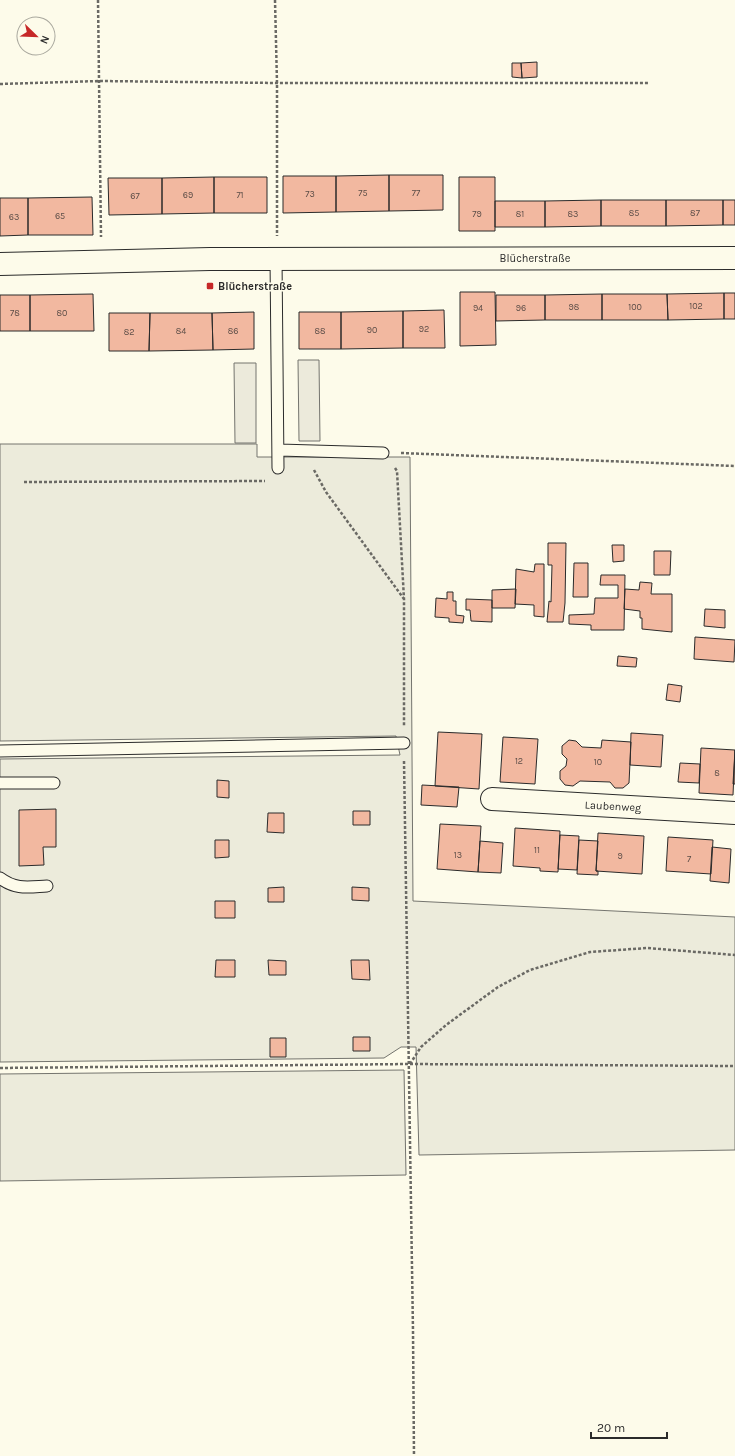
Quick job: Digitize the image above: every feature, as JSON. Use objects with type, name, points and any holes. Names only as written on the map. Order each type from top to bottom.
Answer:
[{"type":"street","name":"Blücherstraße","points":[[0,264],[276,258],[735,258]]},
{"type":"street","name":"Laubenweg","points":[[492,799],[735,813]]},
{"type":"lane","points":[[276,258],[278,468]]},
{"type":"lane","points":[[279,450],[383,453]]},
{"type":"lane","points":[[0,751],[404,743]]},
{"type":"lane","points":[[0,783],[54,783]]},
{"type":"lane","points":[[0,878],[9,885],[18,887],[46,886]]},
{"type":"path","points":[[98,0],[101,262]]},
{"type":"path","points":[[275,0],[277,83],[276,258]]},
{"type":"path","points":[[0,84],[100,81],[277,83],[648,83]]},
{"type":"path","points":[[303,450],[326,492],[404,599]]},
{"type":"path","points":[[383,453],[735,466]]},
{"type":"path","points":[[383,453],[397,471],[404,599],[404,743],[414,1456]]},
{"type":"path","points":[[24,482],[276,481],[278,468]]},
{"type":"path","points":[[409,1064],[421,1047],[446,1025],[498,987],[530,970],[590,952],[647,948],[735,956]]},
{"type":"path","points":[[0,1068],[409,1064],[735,1066]]},
{"type":"shaded area","points":[[298,360],[319,360],[320,441],[299,441]]},
{"type":"shaded area","points":[[234,363],[256,363],[256,443],[235,443]]},
{"type":"shaded area","points":[[0,444],[257,444],[257,457],[410,457],[413,901],[735,917],[735,1150],[419,1155],[416,1047],[401,1047],[384,1058],[0,1062],[0,759],[400,755],[396,736],[0,741]]},
{"type":"shaded area","points":[[404,1070],[406,1175],[0,1181],[0,1074]]},
{"type":"building","points":[[537,62],[537,77],[522,78],[521,63]]},
{"type":"building","points":[[512,63],[521,63],[522,78],[512,77]]},
{"type":"building","points":[[389,175],[443,175],[443,210],[389,211]]},
{"type":"building","points":[[389,175],[389,211],[336,212],[336,176]]},
{"type":"building","points":[[283,176],[336,176],[336,212],[283,213]]},
{"type":"building","points":[[214,177],[267,177],[267,213],[214,213]]},
{"type":"building","points":[[214,177],[214,213],[162,214],[162,178]]},
{"type":"building","points":[[459,177],[495,177],[495,231],[459,231]]},
{"type":"building","points":[[108,178],[162,178],[162,214],[109,215]]},
{"type":"building","points":[[92,197],[93,235],[28,235],[28,198]]},
{"type":"building","points":[[0,198],[28,198],[28,235],[0,236]]},
{"type":"building","points":[[601,200],[601,226],[545,227],[545,201]]},
{"type":"building","points":[[601,200],[666,200],[666,226],[601,226]]},
{"type":"building","points":[[666,200],[723,200],[723,225],[666,226]]},
{"type":"building","points":[[723,200],[735,200],[735,225],[723,225]]},
{"type":"building","points":[[495,201],[545,201],[545,227],[495,227]]},
{"type":"building","points":[[460,292],[495,292],[496,345],[460,346]]},
{"type":"building","points":[[724,293],[724,319],[668,320],[667,294]]},
{"type":"building","points":[[724,293],[735,293],[735,319],[724,319]]},
{"type":"building","points":[[93,294],[94,331],[30,331],[30,295]]},
{"type":"building","points":[[602,294],[602,320],[545,320],[545,295]]},
{"type":"building","points":[[602,294],[667,294],[668,320],[602,320]]},
{"type":"building","points":[[0,295],[30,295],[30,331],[0,331]]},
{"type":"building","points":[[496,295],[545,295],[545,320],[496,321]]},
{"type":"building","points":[[444,310],[445,348],[403,348],[403,311]]},
{"type":"building","points":[[403,311],[403,348],[341,349],[341,312]]},
{"type":"building","points":[[254,312],[254,349],[213,350],[212,313]]},
{"type":"building","points":[[299,312],[341,312],[341,349],[299,349]]},
{"type":"building","points":[[109,313],[150,313],[149,351],[109,351]]},
{"type":"building","points":[[150,313],[212,313],[213,350],[149,351]]},
{"type":"building","points":[[548,543],[566,543],[565,603],[563,622],[547,622],[549,601],[551,602],[552,565],[548,565]]},
{"type":"building","points":[[612,545],[624,545],[624,561],[613,562]]},
{"type":"building","points":[[654,551],[671,551],[670,575],[654,575]]},
{"type":"building","points":[[574,563],[588,563],[588,597],[573,597]]},
{"type":"building","points":[[535,564],[544,564],[544,617],[534,616],[534,605],[515,604],[516,569],[534,572]]},
{"type":"building","points":[[601,575],[625,575],[624,630],[591,630],[591,625],[569,624],[569,615],[594,614],[595,598],[618,598],[618,585],[600,585]]},
{"type":"building","points":[[640,582],[652,583],[651,594],[672,594],[672,632],[642,629],[642,618],[640,618],[640,611],[624,609],[625,589],[639,590]]},
{"type":"building","points":[[516,589],[515,608],[492,608],[492,590]]},
{"type":"building","points":[[447,592],[453,592],[453,601],[456,601],[456,615],[464,616],[463,623],[449,622],[449,618],[435,617],[436,598],[447,599]]},
{"type":"building","points":[[466,599],[492,600],[492,622],[471,621],[470,610],[466,610]]},
{"type":"building","points":[[705,609],[725,610],[725,628],[704,626]]},
{"type":"building","points":[[695,637],[735,640],[734,662],[694,659]]},
{"type":"building","points":[[618,656],[637,658],[636,667],[617,666]]},
{"type":"building","points":[[668,684],[682,686],[680,702],[666,700]]},
{"type":"building","points":[[438,732],[482,734],[479,789],[435,786]]},
{"type":"building","points":[[631,733],[663,735],[661,767],[630,765]]},
{"type":"building","points":[[503,737],[538,739],[535,784],[500,782]]},
{"type":"building","points":[[569,740],[576,741],[582,747],[601,748],[602,740],[631,742],[629,783],[623,788],[615,788],[610,782],[580,781],[573,786],[565,785],[560,779],[560,771],[566,766],[567,759],[562,754],[562,746]]},
{"type":"building","points":[[701,748],[735,750],[733,795],[699,793]]},
{"type":"building","points":[[735,750],[735,784],[733,784]]},
{"type":"building","points":[[680,763],[700,764],[699,783],[678,782]]},
{"type":"building","points":[[217,780],[229,781],[229,798],[217,797]]},
{"type":"building","points":[[422,785],[459,787],[457,807],[421,805]]},
{"type":"building","points":[[56,809],[56,847],[43,847],[44,865],[19,866],[19,810]]},
{"type":"building","points":[[353,811],[370,811],[370,825],[353,825]]},
{"type":"building","points":[[268,813],[284,813],[284,833],[267,832]]},
{"type":"building","points":[[440,824],[481,826],[478,872],[437,869]]},
{"type":"building","points":[[515,828],[560,831],[558,872],[540,871],[540,868],[513,866]]},
{"type":"building","points":[[598,833],[644,836],[642,874],[596,871]]},
{"type":"building","points":[[560,835],[579,836],[577,870],[558,869]]},
{"type":"building","points":[[668,837],[713,840],[711,874],[666,871]]},
{"type":"building","points":[[215,840],[229,840],[229,857],[215,858]]},
{"type":"building","points":[[579,840],[598,841],[596,871],[598,871],[598,875],[577,874]]},
{"type":"building","points":[[480,841],[503,843],[501,873],[478,872]]},
{"type":"building","points":[[712,847],[731,849],[729,883],[710,881]]},
{"type":"building","points":[[284,887],[284,902],[268,902],[268,888]]},
{"type":"building","points":[[352,887],[369,888],[369,901],[352,900]]},
{"type":"building","points":[[215,901],[235,901],[235,918],[215,918]]},
{"type":"building","points":[[216,960],[235,960],[235,977],[215,977]]},
{"type":"building","points":[[268,960],[286,961],[286,975],[269,975]]},
{"type":"building","points":[[351,960],[369,960],[370,980],[352,979]]},
{"type":"building","points":[[353,1037],[370,1037],[370,1051],[353,1051]]},
{"type":"building","points":[[270,1038],[286,1038],[286,1057],[270,1057]]},
{"type":"place","name":"Blücherstraße","points":[[210,286]]}]
